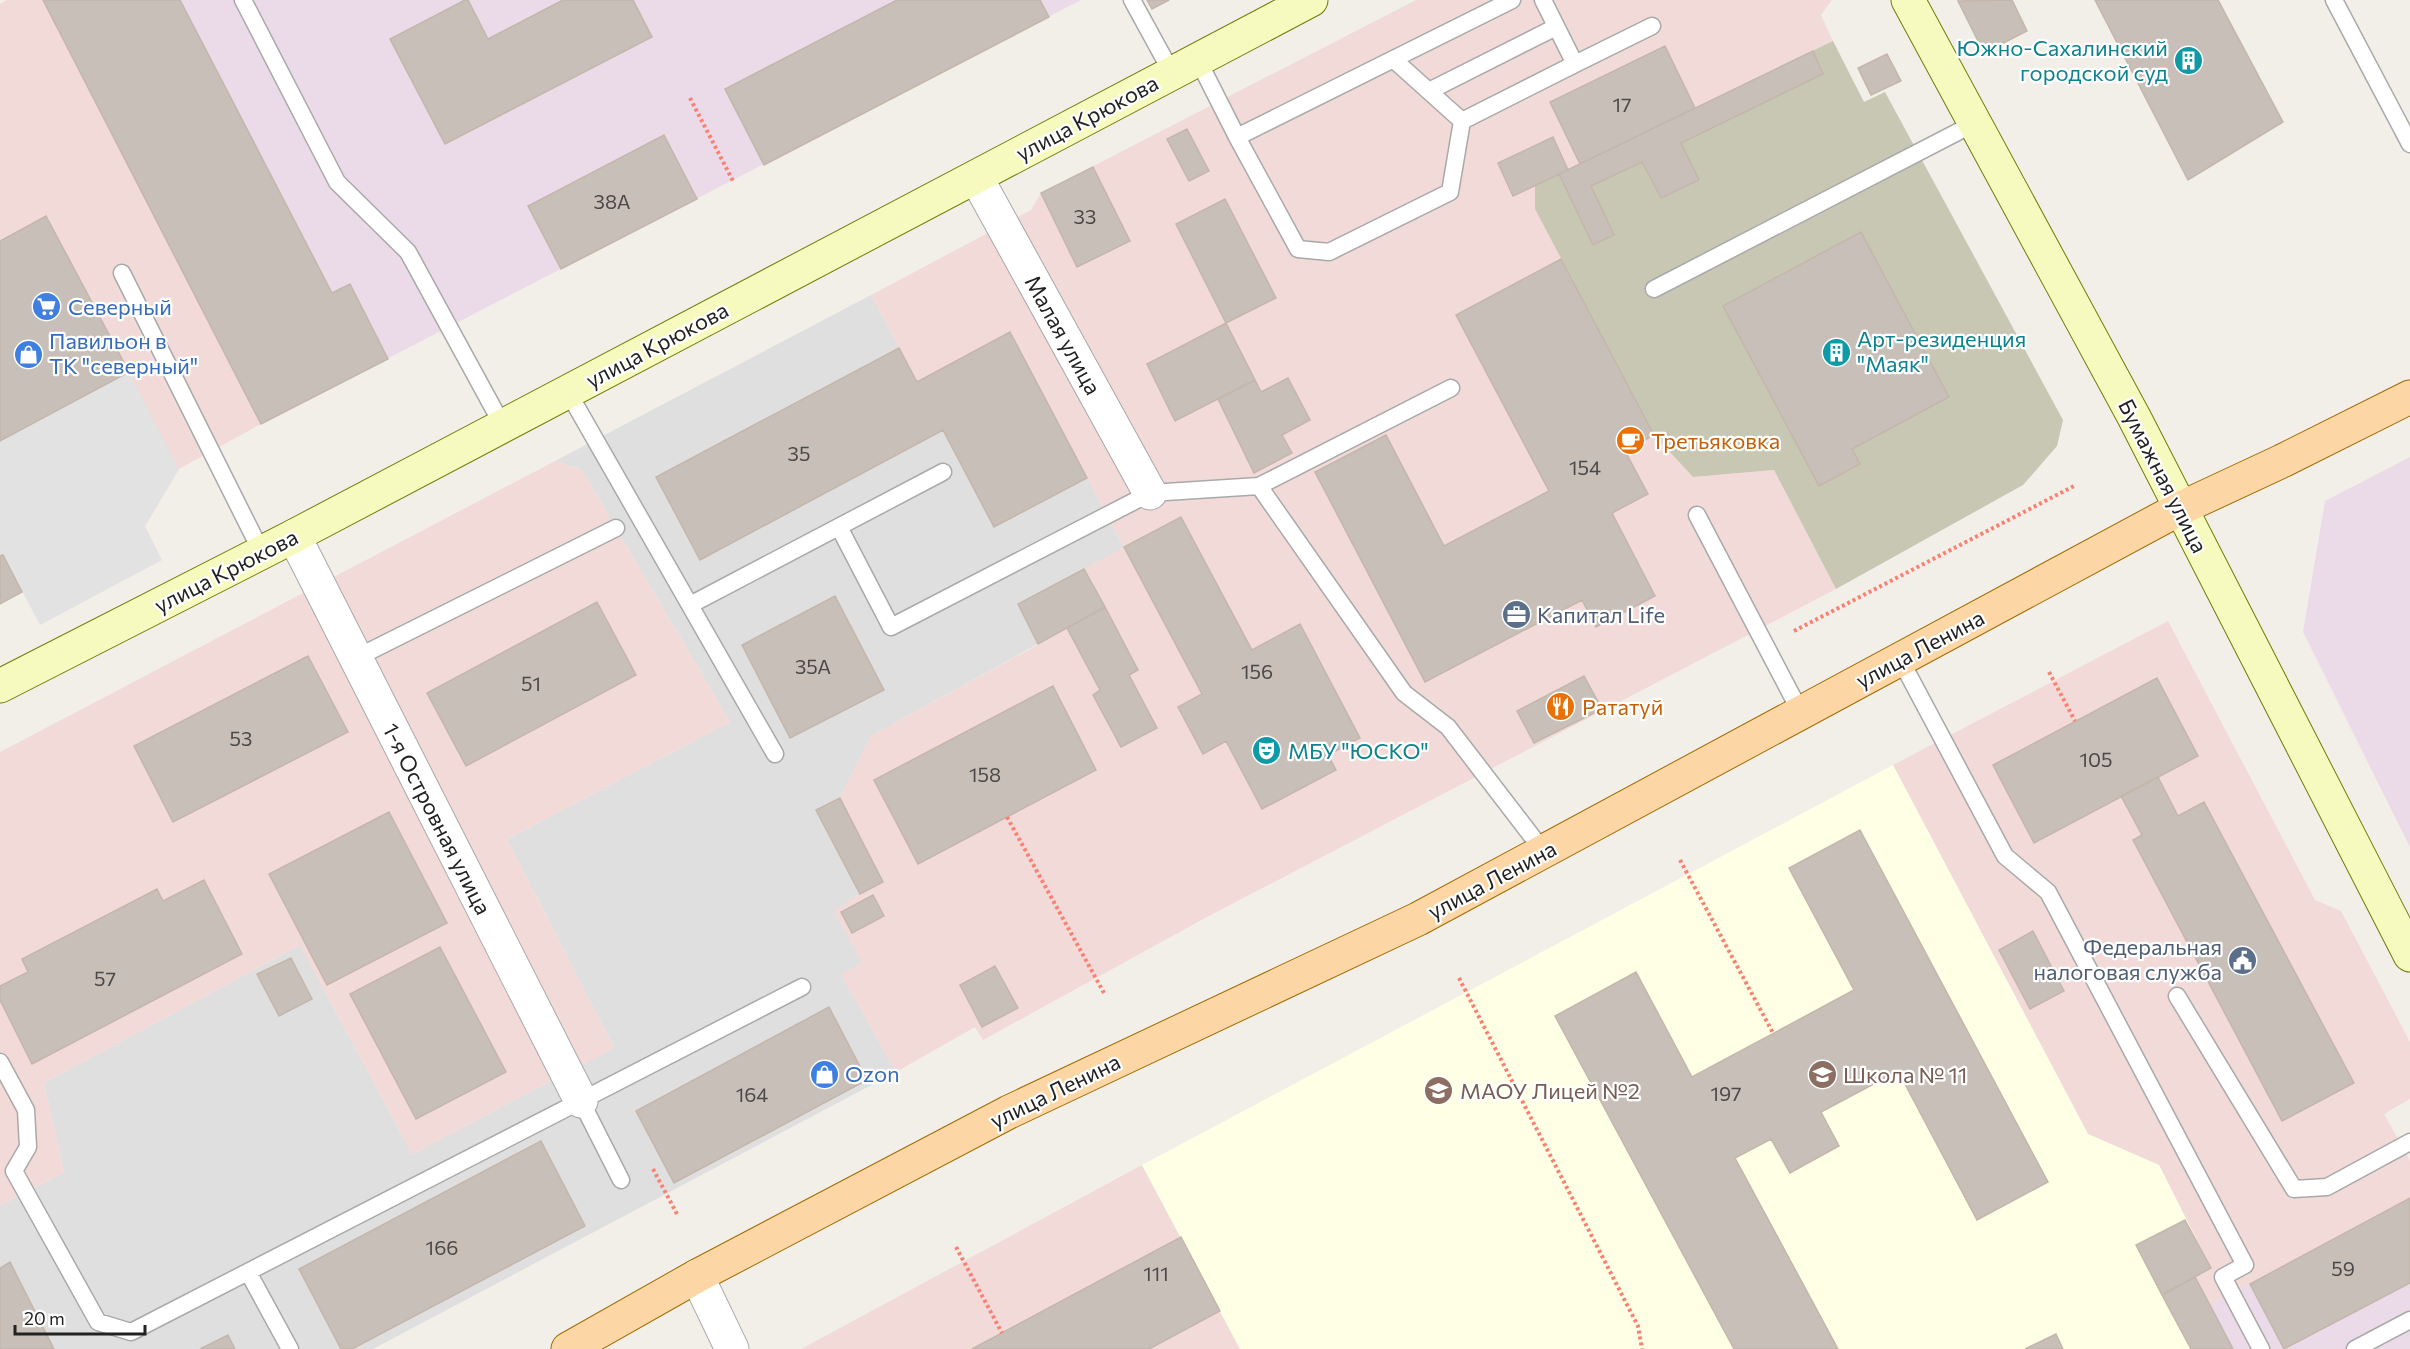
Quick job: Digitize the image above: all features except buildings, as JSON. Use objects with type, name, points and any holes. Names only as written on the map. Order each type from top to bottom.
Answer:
[{"type":"main road","name":"улица Ленина","points":[[568,1349],[697,1276],[1009,1112],[1418,919],[2179,509],[2410,397]]},
{"type":"street","name":"Бумажная улица","points":[[1908,0],[2134,417],[2179,509],[2410,955]]},
{"type":"street","name":"улица Крюкова","points":[[0,686],[294,537],[1185,67],[1300,3]]},
{"type":"street","name":"Малая улица","points":[[976,177],[1150,493]]},
{"type":"street","name":"1-я Островная улица","points":[[294,537],[581,1101]]},
{"type":"street","points":[[697,1276],[732,1349]]},
{"type":"lane","points":[[243,0],[337,182],[408,252],[503,426]]},
{"type":"lane","points":[[1132,0],[1237,137],[1298,249],[1329,252],[1450,192],[1462,121]]},
{"type":"lane","points":[[1237,137],[1512,0]]},
{"type":"lane","points":[[1543,0],[1575,64]]},
{"type":"lane","points":[[2334,0],[2410,144]]},
{"type":"lane","points":[[1462,121],[1652,26]]},
{"type":"lane","points":[[1429,91],[1556,27]]},
{"type":"lane","points":[[1393,59],[1462,121]]},
{"type":"lane","points":[[1654,289],[1975,123]]},
{"type":"lane","points":[[122,273],[262,553]]},
{"type":"lane","points":[[839,527],[891,627],[1150,493],[1259,486],[1451,388]]},
{"type":"lane","points":[[568,392],[775,754]]},
{"type":"lane","points":[[690,605],[943,472]]},
{"type":"lane","points":[[1259,486],[1404,693],[1448,727],[1544,852]]},
{"type":"lane","points":[[1697,515],[1802,713]]},
{"type":"lane","points":[[356,658],[616,528]]},
{"type":"lane","points":[[1900,659],[2005,856],[2048,892],[2245,1265],[2223,1277],[2260,1349]]},
{"type":"lane","points":[[0,1062],[26,1110],[28,1147],[14,1171],[98,1322],[131,1332],[802,987]]},
{"type":"lane","points":[[2177,996],[2294,1189],[2326,1187],[2410,1142]]},
{"type":"lane","points":[[581,1101],[621,1180]]},
{"type":"lane","points":[[248,1272],[290,1349]]},
{"type":"lane","points":[[2355,1349],[2410,1320]]},
{"type":"path","points":[[690,98],[733,181]]},
{"type":"path","points":[[1766,646],[2076,485]]},
{"type":"path","points":[[2049,672],[2075,721]]},
{"type":"path","points":[[1007,817],[1104,993]]},
{"type":"path","points":[[1680,860],[1773,1033]]},
{"type":"path","points":[[1459,978],[1638,1326],[1642,1349]]},
{"type":"path","points":[[956,1248],[1002,1333]]},
{"type":"shaded area","points":[[7,0],[43,0],[261,424],[179,469],[145,526],[0,604],[0,4]]},
{"type":"shaded area","points":[[43,0],[1081,0],[261,424]]},
{"type":"shaded area","points":[[1416,0],[1832,0],[1821,15],[1833,41],[1535,185],[1535,208],[1654,435],[1693,477],[1774,470],[1836,589],[1207,917],[983,1040],[975,1027],[896,1072],[841,974],[862,963],[834,911],[860,894],[816,810],[840,798],[871,736],[1105,608],[1084,569],[1124,547],[1087,478],[994,527],[871,295],[1031,210],[1041,193]]},
{"type":"shaded area","points":[[1833,41],[1864,102],[1885,92],[2063,420],[2057,446],[2023,485],[1836,589],[1774,470],[1693,477],[1654,435],[1535,209],[1535,185]]},
{"type":"shaded area","points":[[871,295],[917,382],[1087,478],[1124,547],[1105,607],[871,736],[840,798],[860,894],[862,963],[842,975],[896,1072],[373,1349],[0,1349],[0,1206],[64,1172],[44,1083],[300,945],[412,1154],[614,1048],[507,839],[730,722],[582,470],[555,461]]},
{"type":"shaded area","points":[[129,372],[179,469],[145,526],[162,560],[40,625],[3,555],[0,556],[0,441]]},
{"type":"shaded area","points":[[2410,457],[2410,847],[2303,632],[2325,501]]},
{"type":"shaded area","points":[[555,461],[582,470],[730,722],[507,839],[614,1048],[412,1154],[300,945],[44,1083],[64,1172],[0,1206],[0,752]]},
{"type":"shaded area","points":[[2168,621],[2315,900],[2341,911],[2410,1042],[2410,1099],[2384,1114],[2410,1161],[2410,1198],[2210,1305],[2195,1277],[2211,1268],[2159,1165],[2088,1134],[1893,765]]},
{"type":"shaded area","name":"Школа № 11","points":[[1893,765],[2088,1134],[2159,1165],[2211,1268],[2195,1277],[2233,1349],[1240,1349],[1142,1165]]},
{"type":"shaded area","points":[[1142,1165],[1240,1349],[801,1349]]},
{"type":"shaded area","points":[[2410,1198],[2410,1349],[2233,1349],[2210,1305]]},
{"type":"place","name":"Южно-Сахалинский городской суд","points":[[2189,61]]},
{"type":"place","name":"Северный","points":[[47,307]]},
{"type":"place","name":"Арт-резиденция \"Маяк\"","points":[[1836,352]]},
{"type":"place","name":"Павильон в ТК \"северный\"","points":[[28,354]]},
{"type":"place","name":"Третьяковка","points":[[1630,441]]},
{"type":"place","name":"Капитал Life","points":[[1516,615]]},
{"type":"place","name":"Рататуй","points":[[1561,707]]},
{"type":"place","name":"МБУ \"ЮСКО\"","points":[[1267,751]]},
{"type":"place","name":"Федеральная налоговая служба","points":[[2243,960]]},
{"type":"place","name":"Ozon","points":[[824,1074]]},
{"type":"place","name":"Школа № 11","points":[[1822,1075]]},
{"type":"place","name":"МАОУ Лицей №2","points":[[1439,1091]]}]
